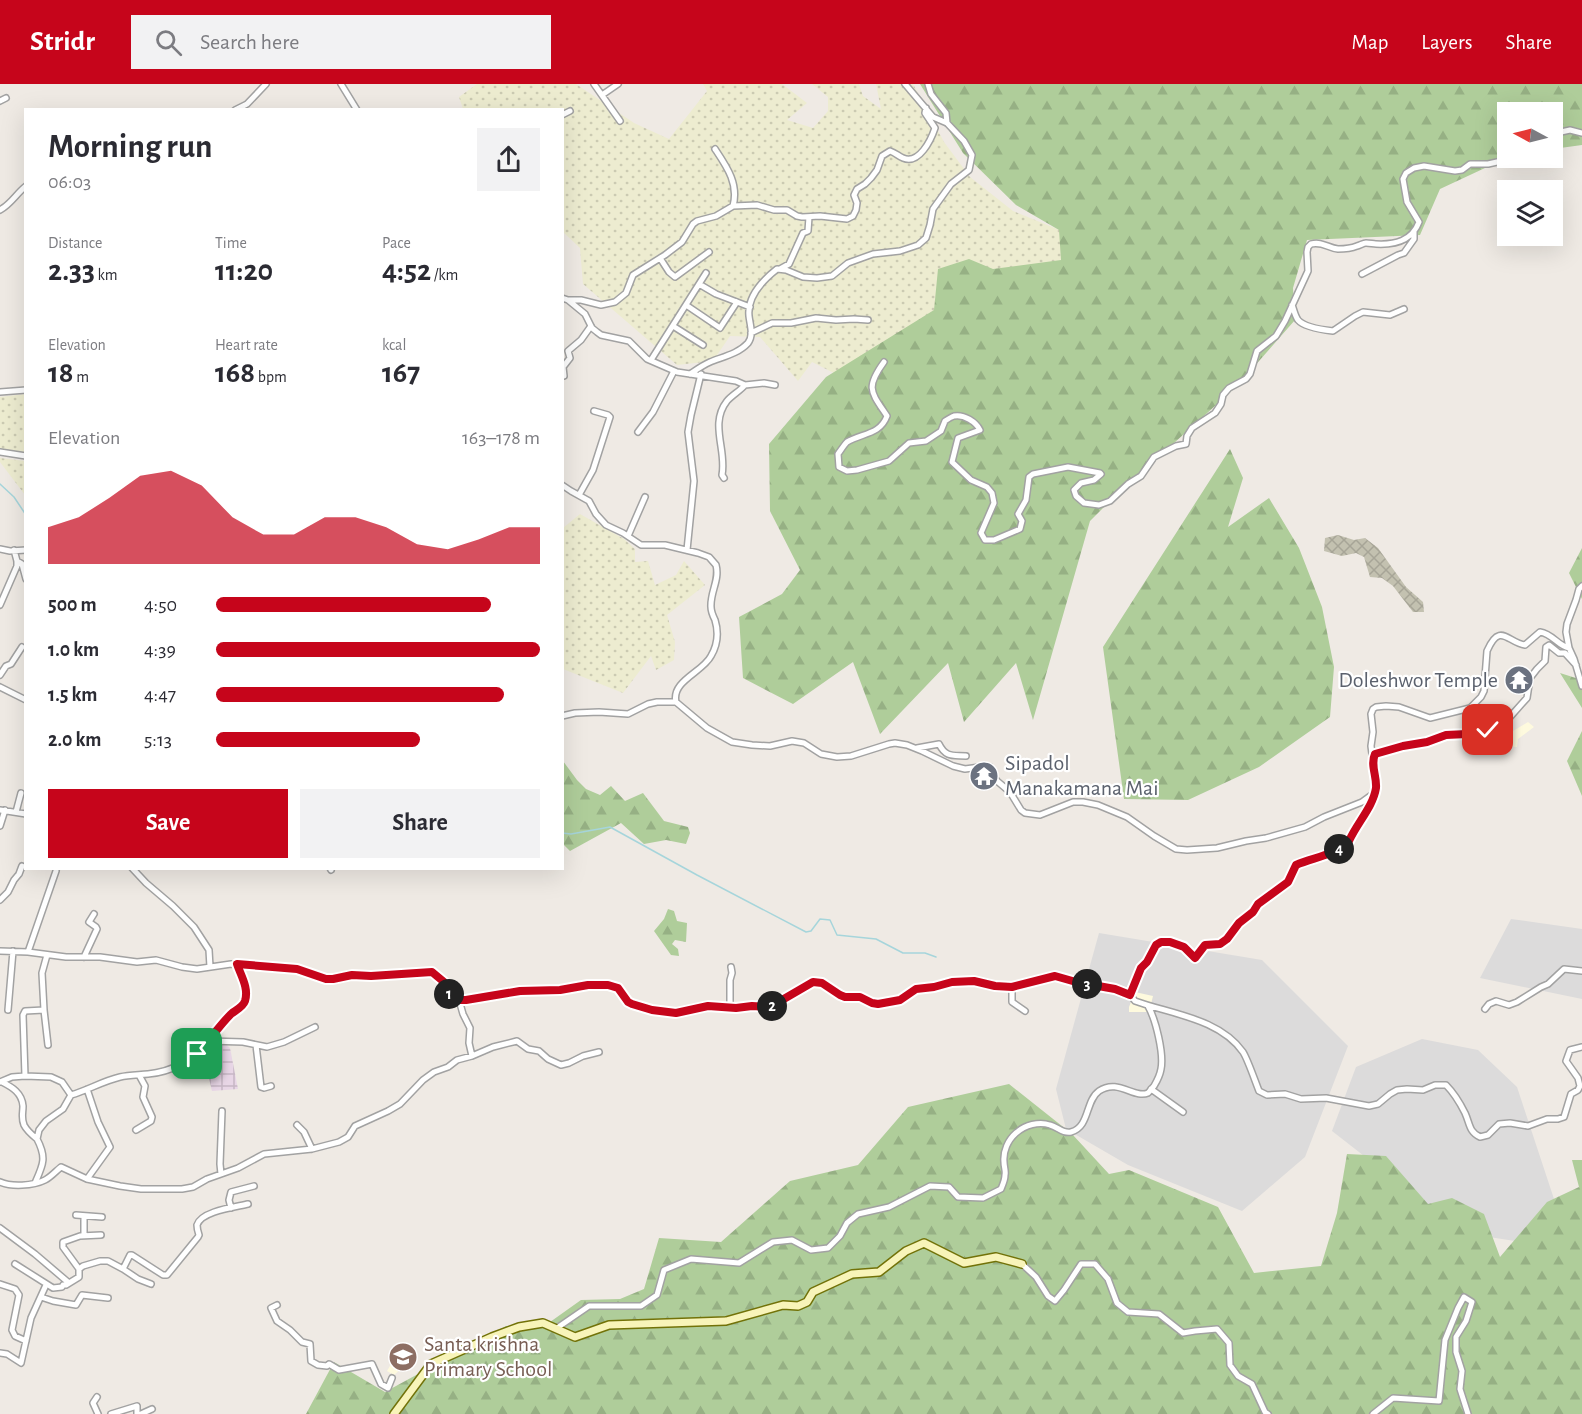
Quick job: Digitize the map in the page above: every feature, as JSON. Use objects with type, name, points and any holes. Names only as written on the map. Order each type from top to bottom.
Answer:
[{"type":"main road","points":[[394,1414],[431,1364],[519,1327],[543,1323],[575,1337],[609,1324],[726,1321],[783,1305],[798,1306],[807,1302],[813,1292],[852,1274],[879,1272],[906,1251],[924,1242],[964,1263],[996,1257],[1022,1264]]},
{"type":"street","points":[[239,108],[247,104],[266,84]]},
{"type":"street","points":[[340,84],[356,108]]},
{"type":"street","points":[[594,84],[620,121]]},
{"type":"street","points":[[602,95],[618,84]]},
{"type":"street","points":[[780,269],[803,277],[832,276],[848,263],[873,254],[900,252],[918,245],[926,237],[933,209],[951,184],[969,170],[972,155],[964,141],[947,123],[933,117],[905,84]]},
{"type":"street","points":[[928,84],[931,94],[946,112],[947,123]]},
{"type":"street","points":[[0,101],[6,98]]},
{"type":"street","points":[[565,299],[601,305],[615,302],[626,293],[633,275],[682,242],[693,224],[716,216],[733,206],[757,205],[774,210],[787,210],[797,216],[809,217],[847,219],[854,216],[857,189],[871,178],[882,156],[890,151],[902,158],[916,158],[924,151],[934,128],[926,113],[926,108]]},
{"type":"street","points":[[564,114],[570,111]]},
{"type":"street","points":[[1563,132],[1570,130],[1582,133]]},
{"type":"street","points":[[715,149],[729,169],[734,183],[733,206]]},
{"type":"street","points":[[884,362],[873,377],[872,393],[887,416],[884,424],[872,433],[846,443],[838,454],[839,467],[847,471],[857,470],[889,461],[909,443],[926,441],[941,431],[945,421],[955,416],[965,417],[977,423],[980,430],[957,438],[952,462],[971,480],[987,487],[992,493],[994,503],[981,533],[985,540],[994,540],[1020,528],[1022,521],[1018,514],[1026,500],[1029,477],[1033,474],[1068,467],[1100,472],[1101,474],[1094,480],[1081,483],[1074,490],[1076,496],[1084,503],[1099,505],[1110,501],[1128,484],[1141,476],[1154,457],[1176,446],[1186,444],[1187,436],[1192,428],[1215,413],[1223,395],[1229,388],[1246,379],[1250,374],[1257,351],[1276,336],[1308,271],[1307,252],[1311,244],[1317,242],[1330,248],[1342,249],[1365,243],[1398,243],[1409,238],[1419,222],[1407,202],[1403,179],[1406,172],[1424,166],[1455,171],[1462,170],[1470,164],[1497,163]]},
{"type":"street","points":[[0,210],[10,204],[24,188]]},
{"type":"street","points":[[690,374],[702,366],[738,351],[747,344],[752,328],[749,314],[753,296],[766,277],[789,264],[802,233],[808,230],[809,217]]},
{"type":"street","points":[[1362,274],[1404,253],[1414,239],[1414,230]]},
{"type":"street","points":[[660,258],[675,277],[709,252]]},
{"type":"street","points":[[651,360],[706,273]]},
{"type":"street","points":[[699,284],[716,294],[750,307]]},
{"type":"street","points":[[565,299],[585,314],[591,326],[601,335],[629,341],[646,359],[674,371],[736,381],[745,385],[764,383],[775,385]]},
{"type":"street","points":[[686,305],[720,328],[737,302]]},
{"type":"street","points":[[1292,305],[1297,319],[1303,323],[1333,331],[1363,312],[1390,315],[1404,309]]},
{"type":"street","points":[[751,333],[772,323],[791,323],[816,318],[868,320]]},
{"type":"street","points":[[564,366],[570,359],[568,351],[591,326]]},
{"type":"street","points":[[673,326],[703,345]]},
{"type":"street","points":[[687,550],[694,481],[688,432],[702,366]]},
{"type":"street","points":[[638,432],[653,411],[674,371]]},
{"type":"street","points":[[724,478],[718,432],[721,412],[728,400],[745,385]]},
{"type":"street","points":[[0,392],[24,390]]},
{"type":"street","points":[[579,495],[593,470],[610,417],[594,411]]},
{"type":"street","points":[[0,453],[24,456]]},
{"type":"street","points":[[564,486],[589,501],[596,514],[606,525],[641,545],[659,544],[687,550],[705,555],[714,561],[717,578],[711,607],[718,636],[708,662],[677,689],[676,702]]},
{"type":"street","points":[[628,536],[645,497]]},
{"type":"street","points":[[0,549],[24,550]]},
{"type":"street","points":[[1,602],[16,571],[17,561],[14,550]]},
{"type":"street","points":[[17,561],[22,564],[24,572]]},
{"type":"street","points":[[1582,586],[1579,589],[1566,632],[1582,686]]},
{"type":"street","points":[[1130,995],[1141,968],[1156,945],[1161,942],[1170,942],[1184,947],[1195,958],[1205,945],[1220,944],[1227,939],[1258,904],[1288,882],[1296,865],[1334,852],[1349,841],[1372,800],[1375,789],[1371,714],[1376,707],[1399,707],[1430,718],[1470,708],[1484,691],[1489,645],[1502,635],[1525,645],[1540,632],[1551,636],[1563,647],[1569,648]]},
{"type":"street","points":[[1373,759],[1375,754],[1427,742],[1446,735],[1488,730],[1510,717],[1527,698],[1530,678],[1545,661],[1546,646],[1549,645],[1559,653],[1565,653],[1576,666]]},
{"type":"street","points":[[0,675],[6,666],[11,664],[22,647]]},
{"type":"street","points":[[0,687],[24,699]]},
{"type":"street","points":[[564,716],[599,712],[628,714],[648,704],[676,702],[707,728],[727,740],[739,743],[770,746],[792,741],[804,743],[821,754],[837,758],[895,743],[915,748],[953,766],[965,769],[987,768],[1010,792],[1025,813],[1040,815],[1072,802],[1098,805],[1127,817],[1171,846],[1182,850],[1225,846],[1305,827],[1324,817],[1351,808],[1373,794],[1375,789]]},
{"type":"street","points":[[915,748],[939,744],[948,755],[966,756]]},
{"type":"street","points":[[16,812],[21,793]]},
{"type":"street","points":[[0,826],[3,810],[24,814]]},
{"type":"street","points":[[0,900],[8,892],[22,866]]},
{"type":"street","points":[[134,870],[194,927],[209,950],[210,967]]},
{"type":"street","points":[[28,952],[56,871]]},
{"type":"street","points":[[84,957],[97,929],[89,923],[94,914]]},
{"type":"street","points":[[0,951],[66,957],[100,957],[137,962],[156,960],[197,969],[225,964],[297,969],[326,979],[352,975],[432,972],[444,982],[451,996],[459,1000],[520,991],[560,990],[597,985],[614,987],[621,991],[628,1002],[662,1012],[683,1012],[708,1006],[770,1007],[813,982],[822,983],[845,997],[860,997],[878,1004],[900,1000],[916,989],[952,982],[974,981],[1012,987],[1055,976],[1115,989],[1130,995],[1135,1001],[1195,1019],[1228,1036],[1244,1054],[1259,1091],[1267,1095],[1285,1094],[1301,1100],[1326,1098],[1369,1106],[1378,1104],[1397,1090],[1423,1090],[1435,1085],[1446,1084],[1461,1105],[1470,1129],[1480,1137],[1488,1135],[1499,1124],[1528,1126],[1547,1119],[1564,1117],[1571,1094],[1580,1086],[1578,1078],[1566,1061],[1570,1050],[1582,1047]]},
{"type":"street","points":[[8,1010],[13,951]]},
{"type":"street","points":[[47,955],[42,973],[48,1044]]},
{"type":"street","points":[[37,1139],[39,1130],[52,1116],[63,1109],[71,1095],[123,1076],[160,1072],[187,1061],[197,1054],[245,1000],[246,991],[237,964]]},
{"type":"street","points":[[730,1007],[731,967]]},
{"type":"street","points":[[1485,1009],[1496,1001],[1509,1005],[1517,1002],[1548,984],[1564,969],[1582,971]]},
{"type":"street","points":[[1012,987],[1012,1002],[1025,1011]]},
{"type":"street","points":[[459,1000],[470,1028],[469,1043],[472,1056]]},
{"type":"street","points":[[557,1328],[589,1306],[641,1306],[657,1295],[664,1270],[691,1259],[739,1263],[773,1242],[792,1240],[811,1250],[828,1248],[840,1236],[847,1222],[858,1214],[889,1207],[930,1186],[949,1187],[958,1197],[983,1198],[1001,1189],[1006,1173],[1005,1150],[1018,1131],[1028,1125],[1040,1123],[1052,1125],[1069,1133],[1077,1130],[1085,1119],[1092,1099],[1100,1090],[1113,1086],[1135,1093],[1149,1092],[1161,1070],[1162,1061],[1148,1006]]},
{"type":"street","points":[[25,1076],[23,1012],[44,1010]]},
{"type":"street","points":[[209,1041],[243,1042],[267,1047],[284,1042],[315,1027]]},
{"type":"street","points":[[0,1182],[9,1185],[34,1183],[44,1180],[61,1167],[101,1183],[141,1189],[193,1187],[264,1155],[339,1143],[348,1137],[355,1126],[400,1104],[434,1072],[493,1047],[518,1041],[528,1049],[561,1065],[599,1052]]},
{"type":"street","points":[[256,1045],[261,1088],[271,1086]]},
{"type":"street","points":[[136,1130],[152,1117],[143,1097],[145,1086],[139,1075]]},
{"type":"street","points":[[1,1082],[12,1077],[51,1077],[62,1082],[71,1095]]},
{"type":"street","points":[[1,1082],[13,1087],[19,1094],[23,1106],[23,1123],[37,1139],[43,1152],[42,1165],[34,1183]]},
{"type":"street","points":[[87,1089],[98,1122],[110,1147],[87,1179]]},
{"type":"street","points":[[1151,1089],[1183,1112]]},
{"type":"street","points":[[221,1174],[222,1111]]},
{"type":"street","points":[[297,1125],[304,1132],[312,1149]]},
{"type":"street","points":[[231,1208],[229,1200],[231,1192],[254,1186]]},
{"type":"street","points":[[123,1269],[132,1255],[162,1275],[167,1275],[198,1237],[199,1221],[209,1213],[248,1204]]},
{"type":"street","points":[[76,1215],[102,1217]]},
{"type":"street","points":[[84,1216],[84,1235]]},
{"type":"street","points":[[0,1228],[69,1283]]},
{"type":"street","points":[[15,1264],[46,1285],[59,1288],[79,1277],[79,1269],[62,1245],[63,1242],[84,1235],[101,1234]]},
{"type":"street","points":[[79,1269],[100,1261],[108,1261],[151,1284]]},
{"type":"street","points":[[1022,1264],[1036,1277],[1048,1296],[1055,1301],[1081,1264],[1095,1264],[1108,1279],[1117,1303],[1128,1312],[1159,1314],[1183,1333],[1217,1329],[1229,1343],[1230,1365],[1238,1376],[1251,1384],[1268,1414]]},
{"type":"street","points":[[0,1284],[15,1289],[19,1295],[12,1330],[15,1336],[26,1341]]},
{"type":"street","points":[[0,1353],[7,1354],[21,1363],[31,1318],[46,1285]]},
{"type":"street","points":[[41,1297],[76,1305],[81,1295],[108,1298]]},
{"type":"street","points":[[1373,1414],[1393,1398],[1438,1401],[1445,1340],[1464,1297],[1472,1302],[1467,1321],[1456,1337],[1456,1352],[1462,1371],[1460,1389],[1468,1414]]},
{"type":"street","points":[[277,1305],[271,1308],[277,1321],[302,1342],[310,1344],[311,1361],[318,1365],[327,1366],[328,1364],[339,1370],[372,1364],[381,1384],[388,1388],[392,1378]]},
{"type":"street","points":[[97,1397],[93,1403],[98,1414]]},
{"type":"street","points":[[111,1414],[137,1407],[139,1414],[153,1409]]},
{"type":"shaded area","points":[[1338,535],[1354,540],[1365,538],[1378,548],[1406,587],[1423,602],[1424,612],[1413,612],[1393,586],[1382,578],[1370,577],[1364,557],[1356,553],[1342,556],[1324,551],[1325,538]]},
{"type":"shaded area","points":[[1528,722],[1534,727],[1518,739],[1517,747],[1505,746],[1502,740]]},
{"type":"shaded area","points":[[1511,919],[1582,929],[1582,999],[1480,978]]},
{"type":"shaded area","points":[[1099,933],[1262,960],[1348,1046],[1305,1157],[1242,1211],[1128,1165],[1066,1129],[1056,1089]]},
{"type":"shaded area","points":[[1135,992],[1153,996],[1149,1012],[1129,1012]]},
{"type":"shaded area","points":[[1422,1039],[1478,1050],[1517,1087],[1556,1205],[1515,1241],[1463,1233],[1332,1131],[1356,1067]]},
{"type":"shaded area","points":[[214,1040],[221,1040],[230,1048],[238,1089],[212,1091],[203,1054]]},
{"type":"shaded area","name":"Santa krishna Primary School","points":[[401,1347],[412,1353],[409,1362],[394,1375],[387,1371]]},
{"type":"green space","points":[[477,84],[576,84],[634,123],[669,139],[707,91],[703,84],[782,84],[807,103],[787,120],[813,128],[828,111],[828,97],[812,84],[859,84],[863,96],[881,109],[876,84],[913,84],[944,142],[970,177],[1013,211],[1067,233],[1066,267],[946,310],[854,383],[812,362],[798,381],[760,337],[730,336],[713,361],[677,365],[583,284],[580,248],[564,233],[564,108],[463,108],[459,97]]},
{"type":"green space","points":[[920,84],[1582,84],[1582,145],[1563,148],[1563,102],[1497,102],[1497,165],[1485,168],[1440,189],[1420,235],[1307,240],[1293,288],[1295,320],[1237,386],[1090,521],[1033,720],[1016,663],[964,722],[948,663],[880,734],[853,662],[793,704],[743,678],[739,617],[782,594],[800,570],[770,511],[769,444],[826,377],[934,310],[938,269],[969,259],[993,269],[1061,260],[1059,230],[1016,205],[963,153]]},
{"type":"green space","points":[[24,394],[24,453],[0,452],[0,397]]},
{"type":"green space","points":[[1230,449],[1243,478],[1228,527],[1269,498],[1299,548],[1322,607],[1334,667],[1330,717],[1259,767],[1188,800],[1124,799],[1103,647]]},
{"type":"green space","points":[[0,458],[24,461],[24,494],[0,462]]},
{"type":"green space","points":[[580,514],[624,539],[635,549],[635,562],[648,561],[655,585],[676,575],[684,561],[705,585],[667,615],[675,642],[674,660],[656,670],[651,656],[623,693],[564,669],[564,527]]},
{"type":"green space","points":[[1582,548],[1582,599],[1569,573]]},
{"type":"green space","points":[[1560,673],[1582,680],[1582,708]]},
{"type":"green space","points":[[1582,731],[1582,796],[1567,761]]},
{"type":"green space","points":[[564,762],[586,789],[600,795],[611,786],[625,801],[643,793],[664,821],[688,827],[690,833],[686,844],[666,840],[644,844],[621,823],[570,851],[564,845]]},
{"type":"green space","points":[[668,909],[674,911],[677,921],[687,923],[686,942],[675,940],[672,944],[678,949],[679,956],[671,955],[654,931],[664,919]]},
{"type":"green space","points":[[1009,1084],[1072,1134],[1109,1174],[1129,1170],[1218,1207],[1254,1273],[1321,1266],[1337,1213],[1347,1154],[1386,1156],[1428,1204],[1452,1198],[1484,1214],[1500,1257],[1547,1202],[1579,1187],[1572,1160],[1582,1160],[1582,1414],[306,1414],[334,1362],[385,1392],[506,1326],[543,1327],[581,1300],[620,1299],[644,1289],[659,1238],[721,1242],[790,1181],[858,1165],[908,1107]]},
{"type":"waterway","points":[[0,484],[14,497],[24,512]]},
{"type":"waterway","points":[[564,833],[610,827],[806,932],[811,931],[820,919],[830,920],[837,935],[876,939],[903,953],[925,953],[936,957]]},
{"type":"place","name":"Doleshwor Temple","points":[[1519,680]]},
{"type":"place","name":"Sipadol Manakamana Mai","points":[[984,776]]},
{"type":"place","name":"Santa krishna Primary School","points":[[403,1357]]},
{"type":"route","points":[[197,1054],[245,1000],[246,991],[237,964],[297,969],[326,979],[352,975],[432,972],[444,982],[451,996],[462,1000],[520,991],[608,985],[618,988],[632,1004],[652,1010],[676,1013],[708,1006],[770,1007],[813,982],[822,983],[845,997],[860,997],[878,1004],[900,1000],[916,989],[952,982],[974,981],[1012,987],[1055,976],[1115,989],[1130,995],[1141,968],[1156,945],[1165,941],[1170,942],[1184,947],[1195,958],[1205,945],[1220,944],[1227,939],[1258,904],[1288,882],[1296,865],[1342,848],[1349,841],[1372,800],[1376,784],[1373,765],[1375,754],[1413,743],[1427,742],[1446,735],[1488,730]]}]
